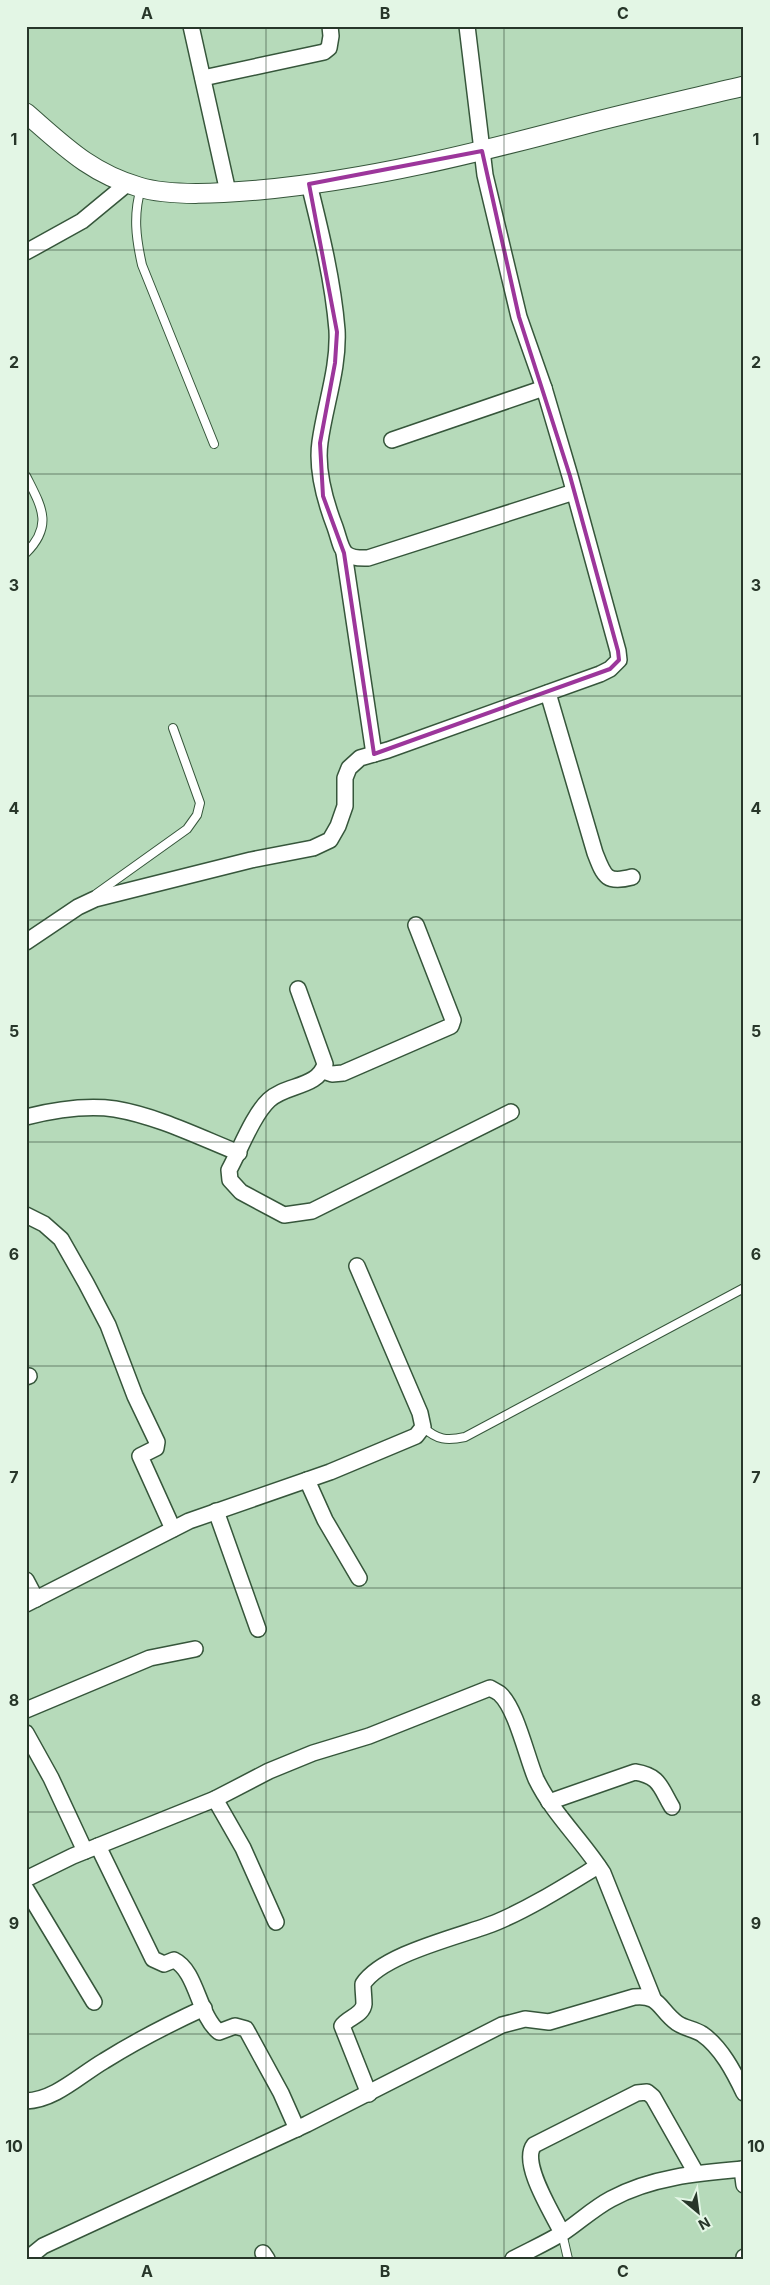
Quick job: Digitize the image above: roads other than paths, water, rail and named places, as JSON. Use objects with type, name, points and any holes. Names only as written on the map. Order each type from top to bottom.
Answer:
[{"type":"street","points":[[191,26],[228,192]]},
{"type":"street","points":[[203,78],[324,52],[330,42],[330,26]]},
{"type":"street","points":[[26,942],[78,907],[118,892],[251,860],[313,848],[330,840],[338,826],[345,806],[345,778],[349,768],[360,758],[600,674],[610,669],[619,660],[544,388],[519,317],[485,175],[467,26]]},
{"type":"street","points":[[26,113],[82,162],[113,178],[134,186],[192,193],[228,192],[358,177],[482,151],[744,86]]},
{"type":"street","points":[[309,184],[324,249],[337,332],[335,363],[320,443],[324,496],[344,553],[374,754]]},
{"type":"street","points":[[26,252],[82,221],[134,186]]},
{"type":"street","points":[[392,440],[544,388]]},
{"type":"street","points":[[344,553],[352,558],[368,558],[574,492]]},
{"type":"street","points":[[548,693],[595,853],[604,874],[610,879],[619,880],[632,877]]},
{"type":"street","points":[[323,1071],[332,1074],[343,1073],[451,1026],[453,1020],[416,925]]},
{"type":"street","points":[[298,989],[326,1064],[323,1071],[311,1081],[283,1092],[269,1100],[256,1119],[230,1170],[230,1180],[234,1187],[284,1215],[312,1211],[511,1112]]},
{"type":"street","points":[[26,1117],[77,1108],[114,1109],[157,1121],[239,1153]]},
{"type":"street","points":[[26,1215],[44,1224],[61,1239],[108,1324],[135,1396],[157,1442],[156,1448],[140,1456],[173,1529]]},
{"type":"street","points":[[26,1580],[31,1602],[189,1520],[307,1480],[416,1436],[423,1427],[420,1413],[357,1266]]},
{"type":"street","points":[[307,1480],[325,1520],[359,1578]]},
{"type":"street","points":[[216,1512],[258,1629]]},
{"type":"street","points":[[26,1710],[150,1658],[195,1649]]},
{"type":"street","points":[[26,1879],[91,1849],[215,1799],[278,1767],[368,1736],[490,1688],[500,1694],[509,1707],[536,1778],[549,1802],[598,1866],[653,1998],[678,2024],[701,2033],[714,2044],[736,2076],[744,2093]]},
{"type":"street","points":[[26,1733],[153,1959],[164,1964],[174,1960],[185,1968],[204,2008],[219,2032],[235,2026],[246,2029],[281,2092],[297,2128]]},
{"type":"street","points":[[549,1802],[635,1772],[648,1774],[655,1778],[672,1807]]},
{"type":"street","points":[[215,1799],[244,1848],[276,1922]]},
{"type":"street","points":[[369,2094],[342,2026],[345,2021],[362,2010],[364,2005],[363,1984],[374,1971],[424,1948],[496,1922],[559,1890],[598,1866]]},
{"type":"street","points":[[26,1889],[94,2002]]},
{"type":"street","points":[[27,2259],[43,2246],[369,2094],[502,2024],[525,2019],[549,2022],[634,1997],[645,1996],[653,1998]]},
{"type":"street","points":[[26,2101],[38,2101],[86,2074],[132,2044],[204,2008]]},
{"type":"street","points":[[562,2233],[536,2180],[530,2161],[530,2151],[534,2146],[637,2093],[647,2092],[653,2097],[696,2173]]},
{"type":"street","points":[[513,2259],[562,2233],[611,2199],[668,2178],[696,2173],[743,2169],[744,2185]]},
{"type":"lane","points":[[134,186],[136,241],[142,265],[214,444]]},
{"type":"lane","points":[[26,476],[41,506],[43,518],[43,528],[26,553]]},
{"type":"lane","points":[[78,907],[187,829],[198,815],[200,803],[173,728]]},
{"type":"lane","points":[[423,1427],[433,1437],[449,1441],[465,1437],[744,1288]]},
{"type":"lane","points":[[562,2233],[568,2259]]}]
